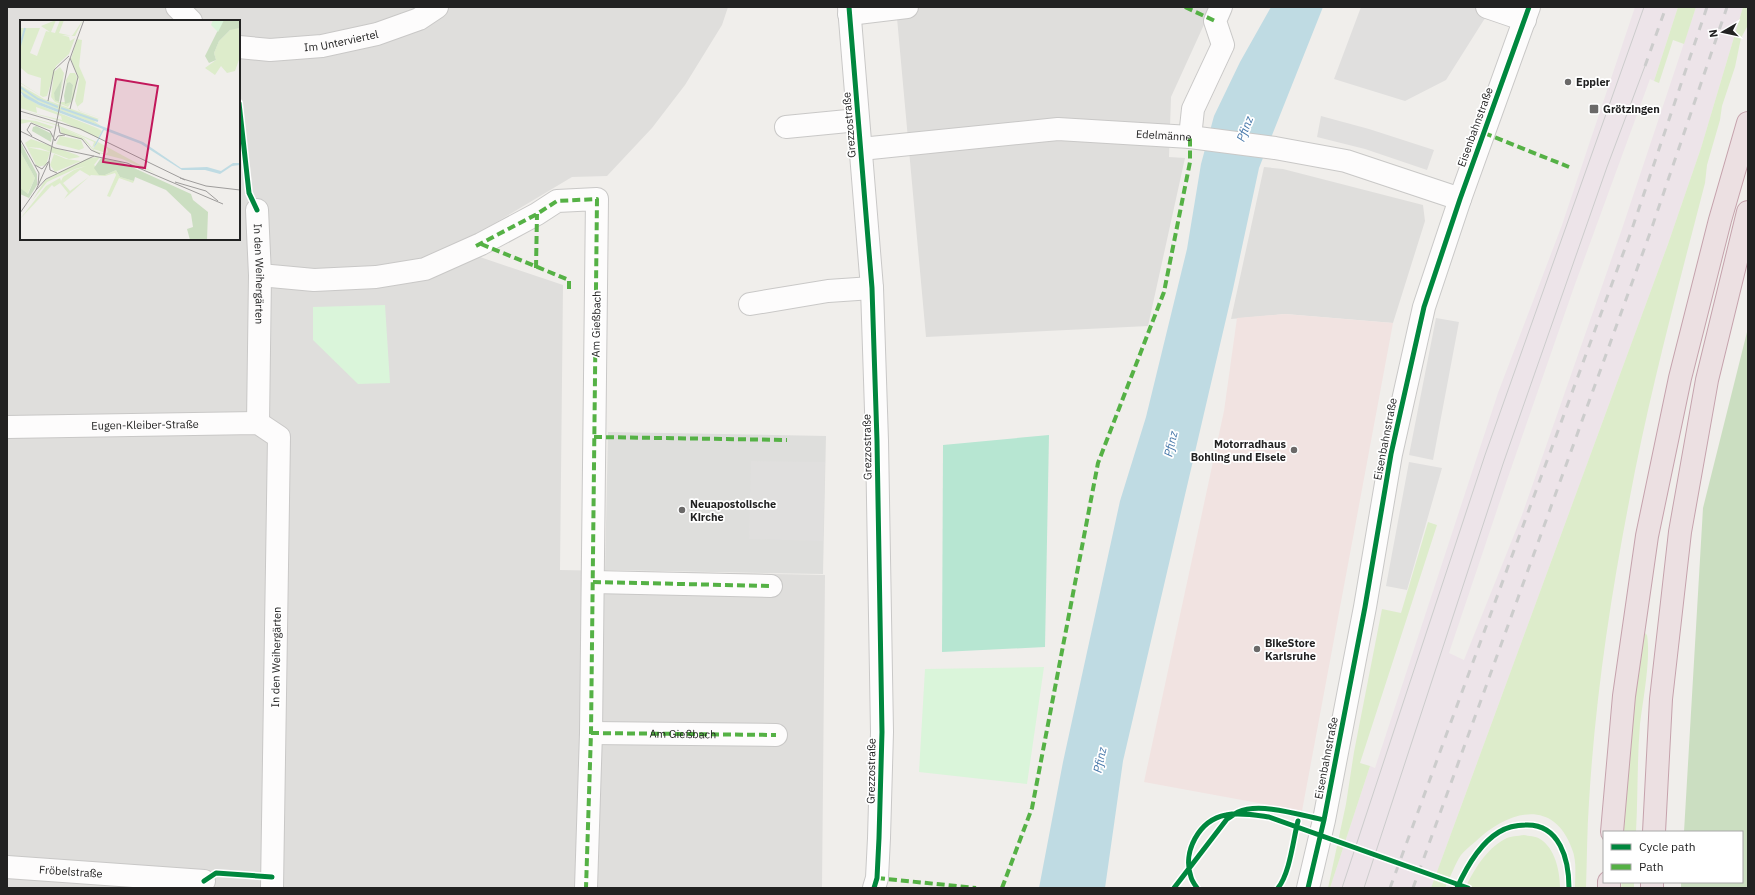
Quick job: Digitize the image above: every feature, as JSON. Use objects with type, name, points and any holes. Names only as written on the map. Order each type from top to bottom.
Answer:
[{"type":"highway","points":[[1612,831],[1624,696],[1647,536],[1680,378],[1720,220],[1748,123]]},
{"type":"highway","points":[[1654,831],[1661,699],[1680,532],[1707,380],[1748,212]]},
{"type":"street","points":[[177,7],[190,20]]},
{"type":"street","name":"Im Unterviertel","points":[[240,47],[270,50],[322,46],[377,34],[419,19],[437,7]]},
{"type":"street","points":[[849,10],[907,7]]},
{"type":"street","points":[[1197,138],[1194,109],[1224,45],[1214,22],[1222,7]]},
{"type":"street","points":[[1487,7],[1527,14]]},
{"type":"street","name":"Grezzostraße","points":[[849,10],[872,288],[877,441],[882,732],[878,864],[877,878],[874,888]]},
{"type":"street","name":"Eisenbahnstraße","points":[[1308,888],[1324,820],[1343,724],[1404,393],[1424,307],[1460,199],[1527,14]]},
{"type":"street","points":[[786,127],[858,120]]},
{"type":"street","name":"Edelmänne","points":[[861,149],[1058,129],[1197,138],[1275,148],[1346,161],[1460,199]]},
{"type":"street","name":"Am Gießbach","points":[[260,275],[314,280],[376,277],[425,269],[476,246],[537,214],[557,201],[597,199],[591,733],[586,888]]},
{"type":"street","name":"In den Weihergärten","points":[[257,210],[260,275],[258,424],[279,437],[272,883]]},
{"type":"street","points":[[750,304],[828,291],[872,288]]},
{"type":"street","name":"Eugen-Kleiber-Straße","points":[[7,427],[258,424]]},
{"type":"street","points":[[593,582],[772,586]]},
{"type":"street","name":"Am Gießbach","points":[[591,733],[776,735]]},
{"type":"street","name":"Fröbelstraße","points":[[7,867],[134,882],[204,881]]},
{"type":"shaded area","points":[[7,7],[728,7],[722,25],[685,85],[652,128],[607,176],[572,177],[470,238],[477,256],[563,285],[560,570],[825,575],[822,888],[7,888]]},
{"type":"shaded area","points":[[896,7],[1212,7],[1171,97],[1169,157],[1185,158],[1148,326],[926,337]]},
{"type":"shaded area","points":[[1361,7],[1492,7],[1446,80],[1405,101],[1334,79]]},
{"type":"shaded area","points":[[1635,7],[1678,7],[1654,81],[1650,79],[1574,287],[1449,653],[1464,660],[1522,515],[1622,229],[1696,7],[1743,7],[1701,148],[1668,244],[1431,888],[1330,888],[1370,766],[1375,768],[1498,393],[1562,225]]},
{"type":"shaded area","points":[[1321,116],[1369,129],[1434,150],[1427,170],[1365,149],[1317,137]]},
{"type":"shaded area","points":[[1264,167],[1283,169],[1423,205],[1425,221],[1393,323],[1285,314],[1231,319]]},
{"type":"shaded area","points":[[1285,314],[1393,323],[1302,811],[1144,782],[1224,411],[1237,318]]},
{"type":"shaded area","points":[[1436,318],[1459,322],[1433,460],[1409,455]]},
{"type":"shaded area","points":[[608,432],[826,436],[823,574],[605,570]]},
{"type":"shaded area","points":[[751,461],[825,462],[823,541],[749,539]]},
{"type":"shaded area","points":[[1409,462],[1442,468],[1407,590],[1386,586]]},
{"type":"green space","points":[[1678,7],[1696,7],[1684,44],[1673,40],[1659,83],[1654,81]]},
{"type":"green space","points":[[1743,7],[1748,7],[1747,27],[1741,38],[1735,67],[1722,106],[1720,120],[1707,165],[1705,183],[1664,341],[1637,462],[1622,539],[1604,651],[1595,726],[1588,813],[1586,888],[1575,888],[1575,858],[1564,832],[1553,821],[1541,816],[1528,814],[1514,817],[1487,832],[1461,855],[1445,888],[1431,888],[1668,244],[1701,148]]},
{"type":"green space","points":[[385,305],[390,383],[358,384],[313,340],[313,307]]},
{"type":"green space","points":[[1748,328],[1748,888],[1681,888],[1681,883],[1743,883],[1743,831],[1684,831],[1703,508]]},
{"type":"green space","points":[[1049,435],[1045,647],[942,652],[943,445]]},
{"type":"green space","points":[[1428,522],[1437,525],[1360,763],[1370,766],[1330,888],[1328,888],[1346,804],[1354,752],[1382,609],[1401,613]]},
{"type":"green space","points":[[1645,633],[1647,635],[1648,656],[1639,738],[1636,831],[1623,831],[1632,714],[1643,634]]},
{"type":"green space","points":[[1044,667],[1027,784],[919,772],[925,669]]},
{"type":"green space","points":[[1524,835],[1538,838],[1549,848],[1558,867],[1560,888],[1465,888],[1472,874],[1492,848],[1507,838]]},
{"type":"green space","points":[[1622,883],[1634,883],[1634,888],[1621,888]]},
{"type":"water","name":"Pfinz","points":[[1271,7],[1323,7],[1259,168],[1233,289],[1123,761],[1105,888],[1039,888],[1063,762],[1120,501],[1146,417],[1187,249],[1201,164],[1214,116],[1240,62]]},
{"type":"tram line","points":[[1342,888],[1485,455],[1644,7]]},
{"type":"tram line","points":[[1364,888],[1503,464],[1607,167],[1645,66]]},
{"type":"railway","points":[[1645,66],[1666,7]]},
{"type":"railway","points":[[1390,888],[1631,232],[1707,7]]},
{"type":"railway","points":[[1413,888],[1650,233],[1727,7]]},
{"type":"marked path","points":[[1185,7],[1215,21]]},
{"type":"marked path","points":[[1484,133],[1569,167]]},
{"type":"marked path","points":[[1002,888],[1032,808],[1098,463],[1164,292],[1190,162],[1190,137]]},
{"type":"marked path","points":[[476,246],[537,214],[557,201],[597,199],[591,733],[586,888]]},
{"type":"marked path","points":[[536,268],[537,214]]},
{"type":"marked path","points":[[481,244],[569,280],[569,291]]},
{"type":"marked path","points":[[594,437],[787,440]]},
{"type":"marked path","points":[[593,582],[771,586]]},
{"type":"marked path","points":[[591,733],[776,735]]},
{"type":"marked path","points":[[877,878],[976,888]]},
{"type":"cycle path","points":[[849,7],[872,288],[877,441],[882,732],[877,878],[874,888]]},
{"type":"cycle path","points":[[1308,888],[1324,820],[1365,607],[1391,454],[1424,307],[1460,199],[1529,7]]},
{"type":"cycle path","points":[[240,112],[249,193],[257,210]]},
{"type":"cycle path","points":[[1174,888],[1227,819],[1238,812],[1257,808],[1280,810],[1324,820]]},
{"type":"cycle path","points":[[1197,888],[1191,878],[1189,867],[1189,857],[1195,838],[1208,823],[1216,818],[1236,814],[1269,817],[1468,888]]},
{"type":"cycle path","points":[[1278,888],[1282,882],[1291,856],[1298,821]]},
{"type":"cycle path","points":[[1457,888],[1469,865],[1485,843],[1505,829],[1526,825],[1538,826],[1547,830],[1555,837],[1564,855],[1569,877],[1569,888]]},
{"type":"cycle path","points":[[204,881],[216,873],[272,877]]},
{"type":"place","name":"Eppler","points":[[1568,82]]},
{"type":"place","name":"Grötzingen","points":[[1594,109]]},
{"type":"place","name":"Motorradhaus Bohling und Eisele","points":[[1294,450]]},
{"type":"place","name":"Neuapostolische Kirche","points":[[682,510]]},
{"type":"place","name":"BikeStore Karlsruhe","points":[[1257,649]]}]
